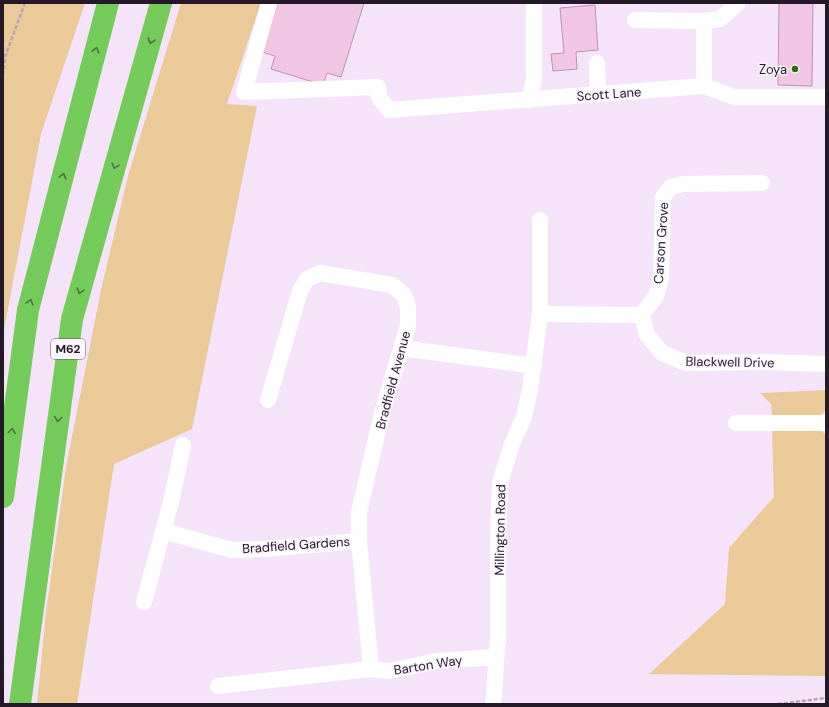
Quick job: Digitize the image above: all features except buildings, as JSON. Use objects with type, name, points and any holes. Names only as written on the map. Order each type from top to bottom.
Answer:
[{"type":"highway","points":[[3,497],[28,310],[108,3]]},
{"type":"highway","name":"M62","points":[[20,704],[72,319],[161,3]]},
{"type":"street","name":"Scott Lane","points":[[269,3],[244,92],[378,87],[379,97],[389,110],[704,86],[734,97],[826,97]]},
{"type":"street","points":[[530,100],[534,78],[534,3]]},
{"type":"street","points":[[635,20],[704,21],[720,19],[738,3]]},
{"type":"street","points":[[704,21],[704,86]]},
{"type":"street","points":[[597,63],[598,95]]},
{"type":"street","name":"Carson Grove","points":[[642,315],[656,296],[661,278],[664,197],[671,187],[683,184],[762,182]]},
{"type":"street","name":"Millington Road","points":[[493,704],[498,640],[498,539],[500,482],[512,444],[524,417],[534,366],[540,314],[540,220]]},
{"type":"street","name":"Bradfield Avenue","points":[[268,400],[300,291],[307,279],[320,273],[392,285],[404,295],[408,307],[408,324],[382,414],[359,512],[359,541],[371,669]]},
{"type":"street","points":[[540,314],[642,315]]},
{"type":"street","name":"Blackwell Drive","points":[[642,315],[647,336],[662,353],[686,363],[765,362],[826,364]]},
{"type":"street","points":[[402,348],[534,366]]},
{"type":"street","points":[[736,423],[826,423]]},
{"type":"street","points":[[144,602],[171,502],[183,445]]},
{"type":"street","name":"Bradfield Gardens","points":[[163,531],[232,550],[264,549],[359,541]]},
{"type":"street","name":"Barton Way","points":[[218,686],[371,669],[390,671],[437,661],[496,657]]},
{"type":"path","points":[[3,75],[5,58],[25,3]]},
{"type":"path","points":[[778,704],[826,698]]},
{"type":"shaded area","points":[[3,3],[85,3],[41,134],[3,335]]},
{"type":"shaded area","points":[[181,3],[261,3],[227,104],[257,106],[192,429],[114,464],[77,704],[37,704],[46,613],[66,467],[101,290],[128,176]]},
{"type":"shaded area","points":[[826,390],[826,410],[820,416],[772,416],[771,404],[760,393]]},
{"type":"shaded area","points":[[772,428],[819,428],[826,435],[825,676],[649,674],[725,604],[729,548],[774,497]]},
{"type":"place","name":"Zoya","points":[[795,69]]}]
